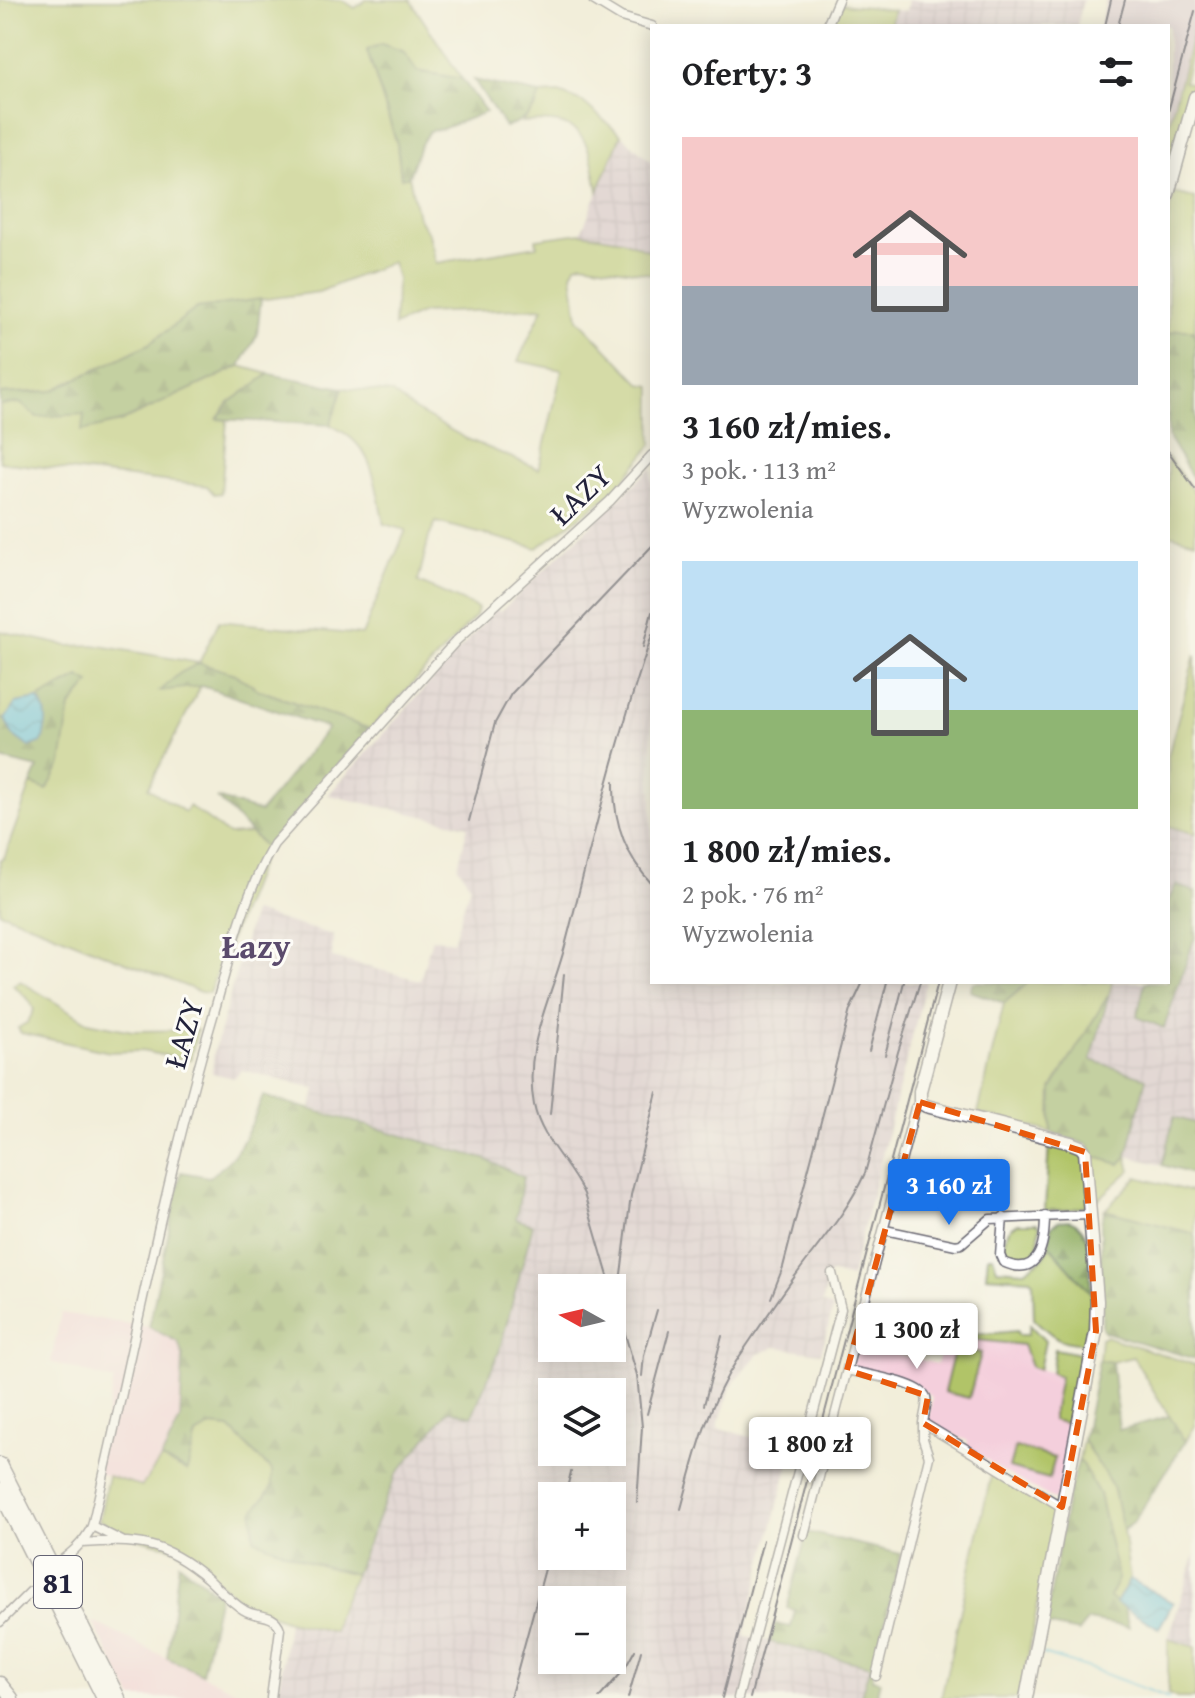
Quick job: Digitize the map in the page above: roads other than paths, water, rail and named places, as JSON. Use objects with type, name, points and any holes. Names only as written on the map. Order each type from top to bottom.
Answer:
[{"type":"main road","name":"81","points":[[0,1465],[118,1698]]},
{"type":"main road","name":"81","points":[[0,1490],[104,1698]]},
{"type":"street","points":[[593,0],[621,17],[650,25]]},
{"type":"street","points":[[828,24],[838,0]]},
{"type":"street","points":[[1170,187],[1195,97]]},
{"type":"street","name":"ŁAZY","points":[[51,1568],[67,1558],[92,1526],[179,1143],[238,931],[260,867],[274,844],[456,641],[610,501],[650,457]]},
{"type":"street","points":[[804,1535],[948,984]]},
{"type":"street","points":[[920,1102],[1081,1147],[1085,1152],[1097,1301],[1096,1331],[1026,1698]]},
{"type":"street","points":[[885,1230],[956,1245],[990,1219],[1090,1215]]},
{"type":"street","points":[[1003,1217],[1000,1255],[1003,1262],[1023,1266],[1034,1261],[1041,1252],[1045,1216]]},
{"type":"street","points":[[738,1698],[841,1309],[832,1273]]},
{"type":"street","points":[[847,1370],[910,1385],[922,1392],[927,1401],[923,1439],[929,1457],[876,1676]]},
{"type":"street","points":[[923,1423],[1062,1507]]},
{"type":"street","points":[[92,1526],[123,1541],[175,1553],[246,1612],[273,1618],[280,1629],[271,1698]]},
{"type":"street","points":[[81,1543],[123,1541]]},
{"type":"street","points":[[0,1622],[31,1591]]},
{"type":"street","points":[[0,1683],[12,1698]]},
{"type":"water","points":[[38,699],[46,714],[45,731],[42,742],[29,747],[13,735],[5,719],[16,703]]},
{"type":"water","points":[[1130,1579],[1173,1603],[1159,1628],[1116,1603]]},
{"type":"waterway","points":[[1042,1654],[1169,1698]]},
{"type":"railway","points":[[1105,24],[1111,0]]},
{"type":"railway","points":[[1119,24],[1125,0]]},
{"type":"railway","points":[[1170,105],[1195,11]]},
{"type":"railway","points":[[1170,454],[1195,489]]},
{"type":"railway","points":[[469,821],[495,723],[511,694],[650,548]]},
{"type":"railway","points":[[643,647],[650,620]]},
{"type":"railway","points":[[637,1503],[642,1427],[637,1375],[584,1194],[538,1118],[534,1105],[532,1063],[540,1024],[565,946],[616,751],[650,641]]},
{"type":"railway","points":[[614,782],[622,837],[650,882]]},
{"type":"railway","points":[[550,1114],[564,974]]},
{"type":"railway","points":[[771,1298],[783,1267],[850,1010],[862,984]]},
{"type":"railway","points":[[869,1051],[886,984]]},
{"type":"railway","points":[[885,1055],[903,984]]},
{"type":"railway","points":[[681,1509],[703,1432],[727,1377],[782,1293],[841,1216],[865,1173],[919,984]]},
{"type":"railway","points":[[750,1698],[937,984]]},
{"type":"railway","points":[[621,1274],[631,1195],[657,1092]]},
{"type":"railway","points":[[642,1376],[644,1355],[657,1310]]},
{"type":"railway","points":[[647,1414],[669,1331]]},
{"type":"railway","points":[[704,1405],[722,1336]]},
{"type":"railway","points":[[568,1482],[571,1472]]},
{"type":"railway","points":[[722,1698],[763,1540]]},
{"type":"railway","points":[[510,1698],[545,1570]]},
{"type":"railway","points":[[599,1698],[624,1670],[635,1650]]},
{"type":"railway","points":[[628,1698],[641,1651]]},
{"type":"district","name":"Łazy","points":[[256,945]]}]
